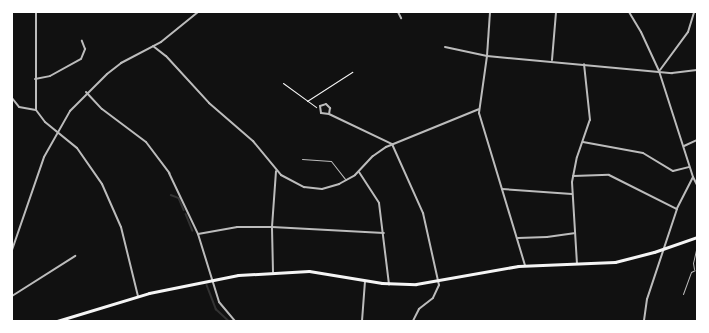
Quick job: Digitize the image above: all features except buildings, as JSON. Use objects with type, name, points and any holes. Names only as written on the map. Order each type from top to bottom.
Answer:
[{"type":"main road","points":[[57,321],[138,296],[212,280],[273,272],[321,272],[389,284],[438,282],[525,265],[577,265],[620,261],[664,249],[697,237]]},
{"type":"street","points":[[36,12],[36,110],[45,122],[58,130],[82,154],[112,203],[138,296]]},
{"type":"street","points":[[12,250],[44,157],[58,130],[86,92],[121,63],[153,46],[198,12]]},
{"type":"street","points":[[398,12],[402,18]]},
{"type":"street","points":[[490,12],[487,56],[479,109],[525,265]]},
{"type":"street","points":[[552,60],[556,12]]},
{"type":"street","points":[[629,12],[641,32],[659,71],[684,146],[689,167],[697,185]]},
{"type":"street","points":[[659,71],[688,32],[694,12]]},
{"type":"street","points":[[35,79],[50,76],[81,59],[85,49],[82,41]]},
{"type":"street","points":[[153,46],[166,56],[209,103],[253,141],[276,170],[294,183],[310,188],[327,188],[346,180],[358,172],[377,152],[392,144],[479,109]]},
{"type":"street","points":[[445,47],[487,56],[552,60],[677,73],[697,70]]},
{"type":"street","points":[[577,265],[572,194],[573,176],[590,120],[584,64]]},
{"type":"street","points":[[86,92],[102,109],[146,142],[178,190],[198,234],[219,302],[235,321]]},
{"type":"street","points":[[12,98],[19,107],[36,110]]},
{"type":"street","points":[[329,114],[330,108],[326,104],[319,108],[322,114],[329,114],[392,144],[423,213],[438,282],[436,293],[416,313],[413,321]]},
{"type":"street","points":[[684,146],[697,140]]},
{"type":"street","points":[[583,142],[643,153],[673,171],[689,167]]},
{"type":"street","points":[[273,272],[272,226],[276,170]]},
{"type":"street","points":[[358,172],[377,198],[384,234],[389,284]]},
{"type":"street","points":[[573,176],[609,175],[677,209]]},
{"type":"street","points":[[644,321],[647,300],[677,209],[693,177]]},
{"type":"street","points":[[502,189],[572,194]]},
{"type":"street","points":[[198,234],[237,227],[272,226],[384,234]]},
{"type":"street","points":[[517,238],[547,237],[574,233]]},
{"type":"street","points":[[12,296],[75,256]]},
{"type":"street","points":[[362,321],[365,280]]},
{"type":"lane","points":[[302,159],[330,161],[346,180]]},
{"type":"lane","points":[[683,294],[691,272],[696,270],[693,263],[697,245]]},
{"type":"path","points":[[307,101],[352,72]]},
{"type":"path","points":[[283,83],[319,108]]},
{"type":"waterway","points":[[171,195],[179,198],[184,210]]},
{"type":"waterway","points":[[186,214],[193,231]]},
{"type":"waterway","points":[[207,285],[216,309],[229,321]]}]
